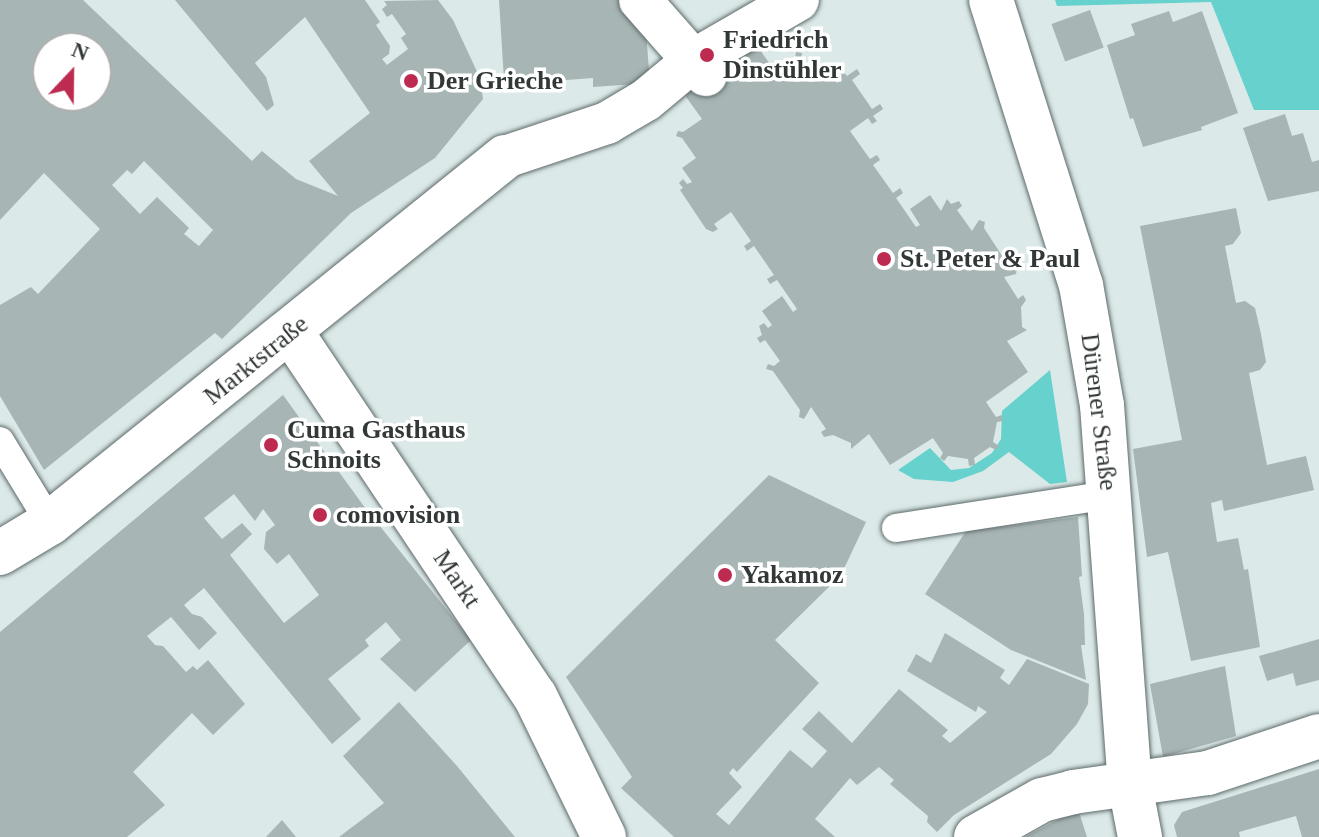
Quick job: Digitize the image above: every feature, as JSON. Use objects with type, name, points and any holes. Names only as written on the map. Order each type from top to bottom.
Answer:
[{"type":"street","points":[[640,0],[700,68]]},
{"type":"street","points":[[505,157],[607,123],[700,68],[798,0]]},
{"type":"street","name":"Dürener Straße","points":[[991,0],[1081,285],[1102,405],[1130,785],[1140,837]]},
{"type":"street","name":"Marktstraße","points":[[0,553],[50,523],[505,157]]},
{"type":"street","name":"Markt","points":[[291,332],[535,696],[604,837]]},
{"type":"street","points":[[976,837],[1042,800],[1073,792],[1208,773],[1319,736]]},
{"type":"lane","points":[[0,441],[50,523]]},
{"type":"lane","points":[[896,528],[1110,495]]},
{"type":"shaded area","points":[[1055,0],[1319,0],[1319,110],[1254,110],[1211,2],[1057,6]]},
{"type":"shaded area","points":[[1050,370],[1067,482],[1050,484],[1009,452],[983,471],[953,482],[914,479],[898,470],[930,448],[951,470],[969,468],[992,453],[1001,439],[1002,411]]},
{"type":"building","points":[[0,0],[83,0],[252,161],[262,151],[296,179],[338,196],[309,161],[370,113],[305,17],[255,63],[266,77],[274,105],[267,111],[175,0],[365,0],[380,22],[376,25],[390,46],[389,54],[382,59],[387,65],[408,49],[401,38],[406,34],[392,14],[387,17],[382,9],[387,5],[384,1],[438,0],[453,20],[480,78],[483,99],[435,158],[351,213],[222,339],[215,333],[44,470],[0,396],[0,305],[31,287],[38,294],[100,229],[44,173],[0,220]],"holes":[[[144,161],[213,230],[199,246],[184,234],[189,228],[157,197],[140,214],[112,185],[127,170],[132,174]]]},
{"type":"building","points":[[499,0],[628,0],[645,19],[650,83],[593,87],[593,78],[540,82],[539,75],[504,80]]},
{"type":"building","points":[[1090,10],[1104,48],[1065,62],[1051,24]]},
{"type":"building","points":[[1169,11],[1173,22],[1202,11],[1238,113],[1201,127],[1202,130],[1143,147],[1133,118],[1130,119],[1107,45],[1135,35],[1131,24]]},
{"type":"building","name":"St. Peter & Paul","points":[[755,43],[775,71],[795,58],[796,52],[802,53],[801,59],[814,78],[828,69],[837,83],[842,80],[838,74],[843,71],[847,76],[857,69],[860,74],[852,80],[872,109],[880,104],[883,109],[873,116],[877,121],[872,124],[868,118],[850,131],[870,159],[877,155],[880,160],[873,165],[893,193],[900,188],[903,193],[896,198],[916,227],[920,225],[910,209],[930,195],[941,211],[947,199],[951,204],[959,201],[962,206],[957,210],[972,231],[979,220],[985,222],[984,228],[1010,268],[1017,269],[1016,274],[1004,277],[1018,299],[1023,295],[1026,300],[1021,307],[1022,327],[1027,330],[1007,341],[1028,372],[986,402],[996,417],[1002,415],[1003,421],[997,422],[993,442],[999,446],[996,450],[990,447],[974,458],[975,465],[969,466],[968,459],[948,456],[944,461],[940,458],[943,453],[933,438],[890,465],[869,434],[851,449],[851,443],[833,435],[824,437],[821,432],[826,429],[811,407],[804,419],[799,417],[800,410],[773,371],[766,369],[768,364],[774,366],[780,361],[765,340],[760,343],[757,338],[762,335],[759,326],[764,323],[768,328],[772,325],[762,311],[782,296],[793,312],[797,309],[777,280],[770,284],[767,279],[774,275],[754,246],[747,251],[744,246],[751,241],[731,212],[714,224],[718,229],[713,232],[706,229],[680,190],[683,188],[679,183],[683,179],[687,184],[692,182],[682,168],[696,158],[682,138],[676,136],[678,131],[683,132],[702,119],[684,94]]},
{"type":"building","points":[[1285,114],[1292,136],[1303,133],[1312,162],[1319,160],[1319,191],[1268,201],[1243,128]]},
{"type":"building","points":[[1236,208],[1241,233],[1233,244],[1225,246],[1236,303],[1245,301],[1255,308],[1261,334],[1266,362],[1260,370],[1249,373],[1267,465],[1306,456],[1314,490],[1224,511],[1222,500],[1211,503],[1217,542],[1238,538],[1244,570],[1248,569],[1260,647],[1191,661],[1168,552],[1147,557],[1133,449],[1182,440],[1140,226]]},
{"type":"building","points":[[283,395],[363,505],[471,640],[415,692],[380,659],[401,640],[386,622],[365,640],[369,646],[328,679],[361,719],[332,744],[204,588],[184,605],[192,614],[202,617],[217,633],[199,650],[171,617],[147,636],[155,645],[163,646],[186,672],[193,666],[197,670],[208,660],[245,704],[213,735],[192,713],[133,772],[165,805],[127,837],[0,837],[0,632]],"holes":[[[234,494],[255,521],[263,509],[275,525],[266,532],[264,549],[277,564],[289,554],[319,595],[284,623],[230,555],[252,534],[242,523],[222,539],[204,518]]]},
{"type":"building","points":[[769,475],[866,522],[841,575],[775,640],[819,683],[737,772],[733,768],[729,773],[742,787],[716,814],[729,825],[790,750],[812,768],[827,751],[802,729],[819,711],[852,743],[899,689],[948,730],[942,736],[950,743],[987,712],[978,706],[976,712],[907,671],[916,654],[931,663],[945,633],[1005,670],[1000,678],[1009,685],[1027,659],[1089,684],[1088,704],[1077,724],[1051,754],[954,815],[937,832],[927,822],[928,816],[890,784],[894,780],[879,767],[857,785],[850,778],[815,819],[835,837],[674,837],[621,788],[632,777],[566,677]]},
{"type":"building","points":[[1078,517],[1085,645],[1081,645],[1086,680],[1011,650],[925,594],[966,531]]},
{"type":"building","points":[[1319,639],[1319,680],[1296,686],[1293,673],[1267,681],[1259,656]]},
{"type":"building","points":[[1225,666],[1236,736],[1163,757],[1150,684]]},
{"type":"building","points":[[399,702],[515,837],[339,837],[384,803],[343,756]]},
{"type":"building","points":[[1319,769],[1319,837],[1302,837],[1296,816],[1239,832],[1240,837],[1177,837],[1174,825],[1182,812]]},
{"type":"building","points":[[1078,809],[1087,837],[1025,837]]},
{"type":"building","points":[[282,820],[296,837],[266,837]]},
{"type":"place","name":"Friedrich Dinstühler","points":[[707,55]]},
{"type":"place","name":"Der Grieche","points":[[411,81]]},
{"type":"place","name":"St. Peter & Paul","points":[[884,259]]},
{"type":"place","name":"Cuma Gasthaus Schnoits","points":[[271,445]]},
{"type":"place","name":"comovision","points":[[320,515]]},
{"type":"place","name":"Yakamoz","points":[[725,575]]}]
